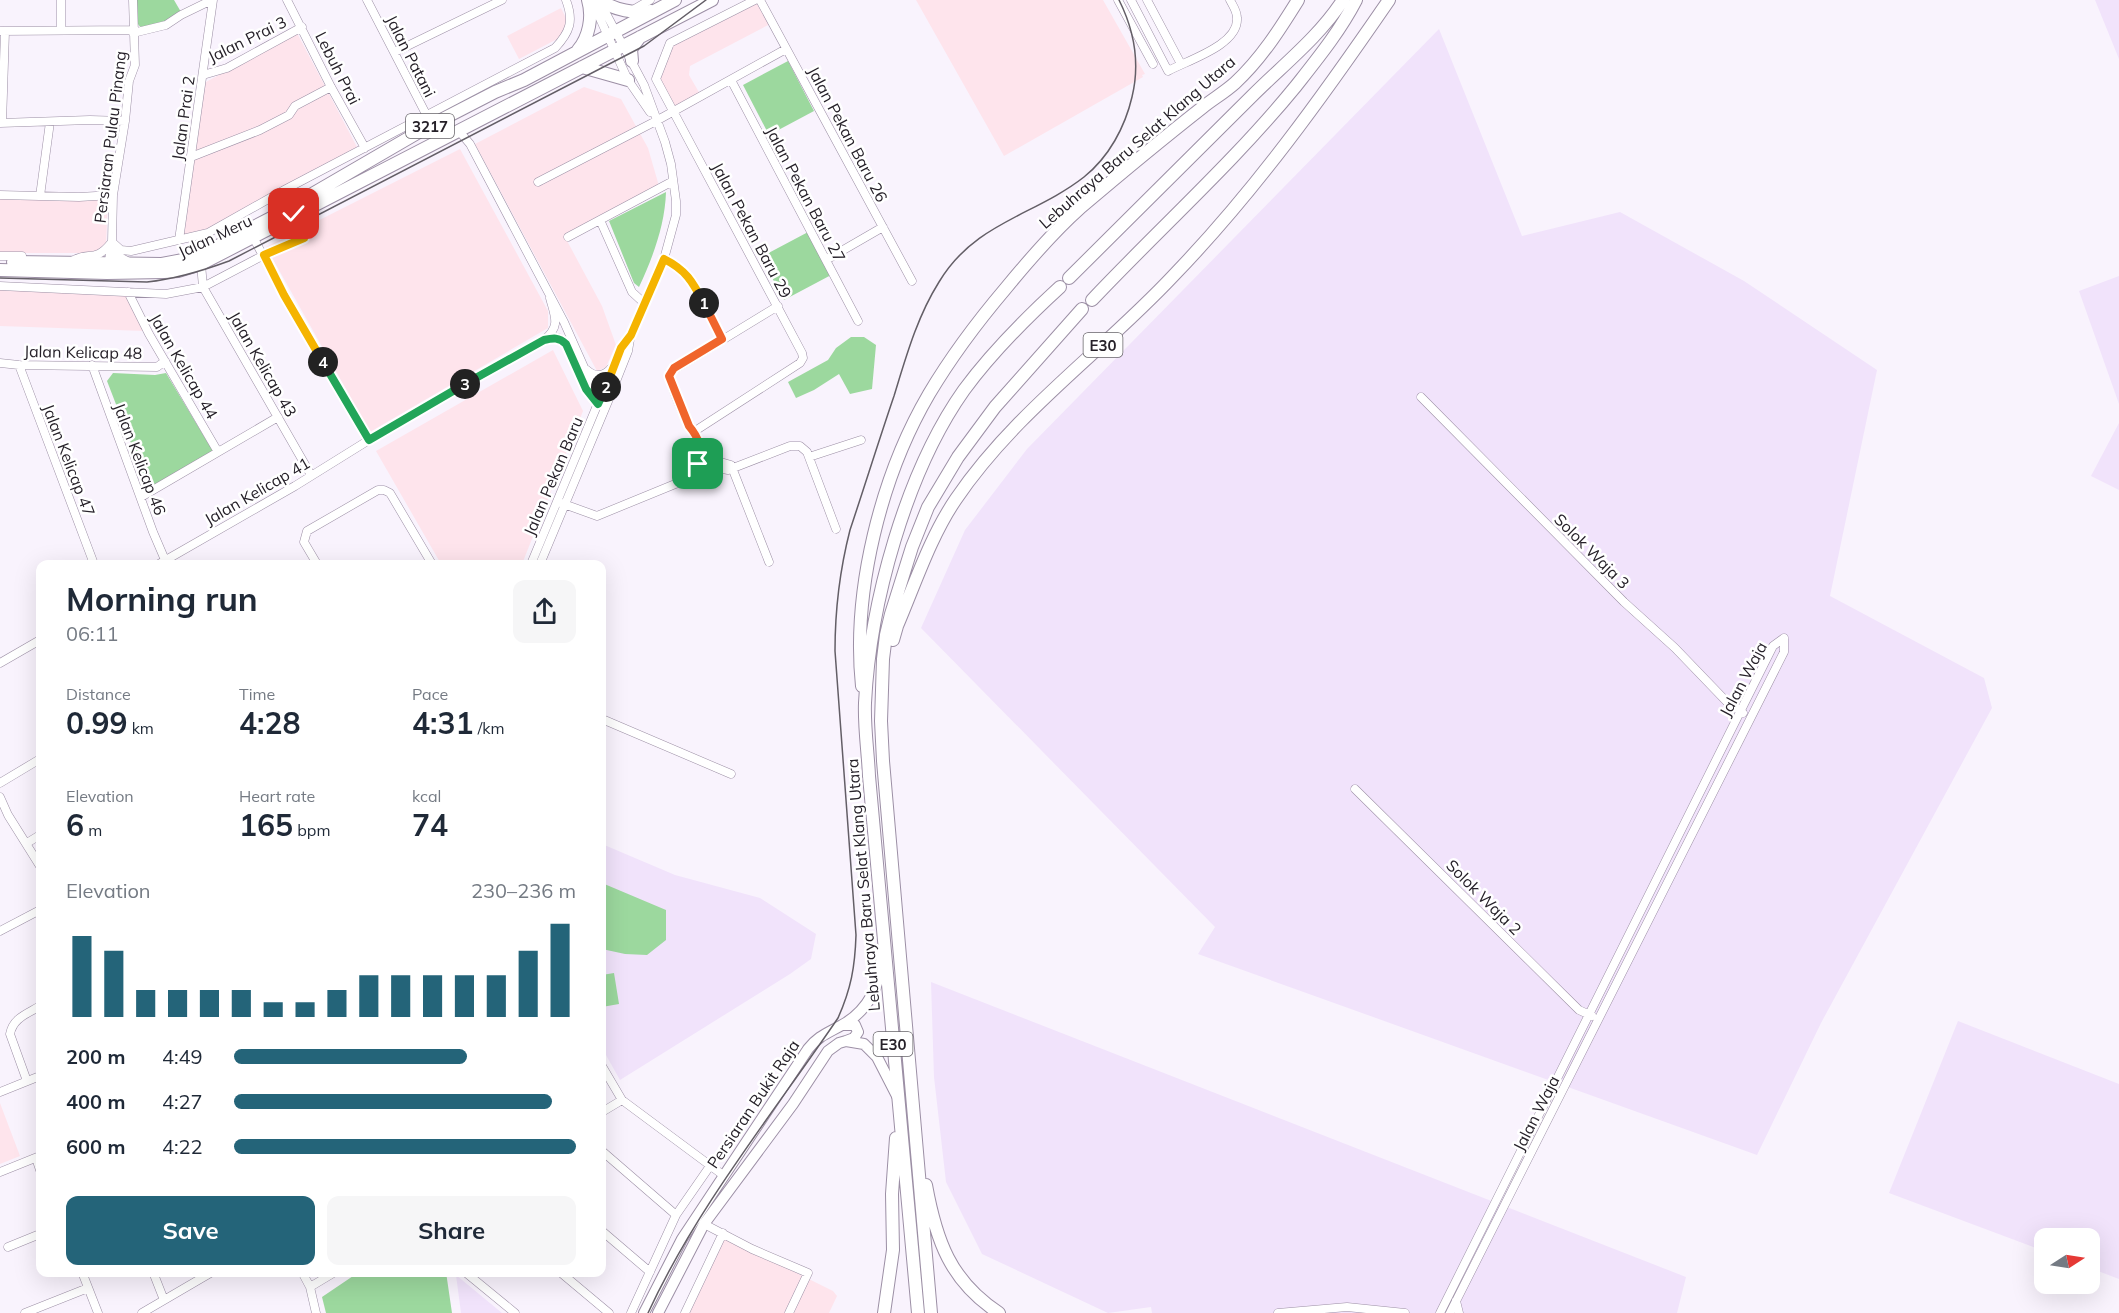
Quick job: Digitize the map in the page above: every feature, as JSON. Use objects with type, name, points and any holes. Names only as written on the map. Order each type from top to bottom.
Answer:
[{"type":"highway","points":[[546,68],[575,53],[584,42],[590,18],[590,0]]},
{"type":"highway","points":[[600,0],[614,7],[642,13],[654,5]]},
{"type":"highway","name":"Jalan Meru","points":[[0,270],[108,268],[132,263],[173,262],[204,253],[271,218],[366,163],[429,120],[546,68],[612,34],[654,5],[675,0]]},
{"type":"highway","name":"Jalan Meru","points":[[0,262],[66,263],[108,268],[178,271],[201,264],[712,0]]},
{"type":"highway","name":"Lebuhraya Baru Selat Klang Utara","points":[[918,1313],[865,705],[858,654],[859,629],[873,540],[883,500],[894,469],[928,396],[977,324],[1048,240],[1080,209],[1235,83],[1278,32],[1298,0]]},
{"type":"highway","points":[[1070,278],[1261,86],[1302,49],[1343,0]]},
{"type":"highway","points":[[1092,300],[1273,114],[1329,45],[1356,0]]},
{"type":"highway","name":"Lebuhraya Baru Selat Klang Utara","points":[[881,721],[891,648],[897,626],[935,536],[955,501],[979,467],[1012,431],[1175,275],[1276,158],[1389,0]]},
{"type":"highway","points":[[1355,49],[1397,0]]},
{"type":"highway","points":[[632,61],[631,49],[641,36]]},
{"type":"highway","points":[[582,67],[628,80]]},
{"type":"highway","points":[[366,163],[440,129],[453,127],[459,131]]},
{"type":"highway","name":"Lebuhraya Baru Selat Klang Utara","points":[[865,705],[869,665],[884,579],[895,539],[921,469],[963,391],[1011,332],[1060,287]]},
{"type":"highway","name":"Lebuhraya Baru Selat Klang Utara","points":[[931,1313],[881,721],[883,659],[891,614],[912,546],[928,507],[958,457],[995,407],[1082,309]]},
{"type":"highway","name":"E30","points":[[884,1313],[893,1250],[892,1194],[898,1099]]},
{"type":"highway","points":[[915,1135],[933,1224],[943,1252],[955,1272],[987,1306],[999,1313]]},
{"type":"main road","name":"Persiaran Bukit Raja","points":[[644,1313],[682,1239],[813,1042],[824,1033],[844,1025],[860,1012],[876,988],[880,978],[880,888]]},
{"type":"main road","points":[[844,1025],[855,1025],[858,1032],[854,1038],[846,1041]]},
{"type":"main road","name":"Persiaran Bukit Raja","points":[[658,1313],[704,1224],[793,1104],[828,1051],[846,1041]]},
{"type":"main road","points":[[846,1041],[858,1042],[878,1057],[898,1099]]},
{"type":"street","points":[[61,0],[61,30]]},
{"type":"street","name":"Persiaran Pulau Pinang","points":[[108,268],[113,195],[129,81],[135,65],[133,0]]},
{"type":"street","points":[[125,121],[1,123],[2,31],[133,32],[166,26],[181,15],[212,0]]},
{"type":"street","name":"Jalan Prai 2","points":[[178,240],[212,0]]},
{"type":"street","name":"Lebuh Prai","points":[[287,0],[365,148]]},
{"type":"street","name":"Jalan Patani","points":[[367,0],[429,120]]},
{"type":"street","points":[[395,52],[502,0]]},
{"type":"street","points":[[111,242],[125,251],[208,233],[365,148],[429,120],[555,48],[570,27],[571,15],[566,0]]},
{"type":"street","points":[[590,0],[612,34]]},
{"type":"street","points":[[600,0],[612,34]]},
{"type":"street","name":"Jalan Pekan Baru 29","points":[[695,431],[800,363],[803,358],[778,306],[656,79],[670,43],[755,0]]},
{"type":"street","name":"Jalan Pekan Baru 26","points":[[760,0],[912,280]]},
{"type":"street","points":[[1118,0],[1153,64]]},
{"type":"street","points":[[1131,0],[1168,71],[1230,38],[1238,19],[1230,0]]},
{"type":"street","points":[[1147,0],[1181,64]]},
{"type":"street","name":"Jalan Prai 3","points":[[203,75],[227,68],[302,27]]},
{"type":"street","name":"Jalan Pekan Baru","points":[[612,34],[619,47],[628,80],[656,121]]},
{"type":"street","name":"Jalan Pekan Baru","points":[[533,560],[561,503],[628,351],[631,335],[664,259],[676,214],[673,181],[665,142],[644,85],[632,61],[619,47]]},
{"type":"street","points":[[538,182],[656,121],[786,49]]},
{"type":"street","name":"Jalan Pekan Baru 27","points":[[730,80],[858,321]]},
{"type":"street","points":[[191,157],[260,130],[289,115],[296,106],[331,87]]},
{"type":"street","points":[[40,196],[50,122]]},
{"type":"street","points":[[459,131],[470,144],[532,259],[564,322],[591,383],[596,391],[606,397]]},
{"type":"street","points":[[334,164],[342,177]]},
{"type":"street","points":[[568,237],[673,181]]},
{"type":"street","points":[[0,195],[79,197],[113,195]]},
{"type":"street","points":[[0,286],[166,294],[203,287],[264,255],[304,238],[294,214]]},
{"type":"street","points":[[600,220],[632,292],[644,303]]},
{"type":"street","points":[[826,260],[883,227]]},
{"type":"street","points":[[253,237],[284,295],[369,440]]},
{"type":"street","points":[[111,242],[116,255],[132,263]]},
{"type":"street","points":[[0,256],[59,257],[66,263],[79,257],[97,256],[103,253],[111,242]]},
{"type":"street","points":[[664,259],[678,266],[692,280],[722,339]]},
{"type":"street","name":"Jalan Kelicap 43","points":[[201,264],[203,287],[311,475]]},
{"type":"street","points":[[39,271],[39,288]]},
{"type":"street","name":"Jalan Kelicap 44","points":[[128,292],[218,452]]},
{"type":"street","points":[[544,340],[552,333],[556,325],[550,298]]},
{"type":"street","points":[[561,503],[597,516],[686,480],[699,460],[695,431],[689,426],[669,376],[674,368],[778,306]]},
{"type":"street","name":"Jalan Pekan Baru","points":[[606,397],[621,348],[631,335]]},
{"type":"street","points":[[544,340],[559,339],[566,344],[586,389],[602,406]]},
{"type":"street","name":"Jalan Kelicap 41","points":[[165,560],[544,340]]},
{"type":"street","name":"Jalan Kelicap 48","points":[[0,363],[157,366],[165,361]]},
{"type":"street","name":"Jalan Kelicap 47","points":[[19,365],[92,560]]},
{"type":"street","name":"Jalan Kelicap 46","points":[[92,365],[141,497],[161,560]]},
{"type":"street","points":[[584,367],[592,375],[603,375],[615,365]]},
{"type":"street","name":"Solok Waja 3","points":[[1421,397],[1616,594],[1675,648],[1726,701],[1751,718]]},
{"type":"street","points":[[141,497],[278,417]]},
{"type":"street","points":[[809,457],[861,440]]},
{"type":"street","points":[[699,460],[728,470],[796,445],[804,448],[836,529]]},
{"type":"street","points":[[732,468],[769,562]]},
{"type":"street","points":[[315,560],[304,542],[307,531],[372,493],[384,490],[390,493],[430,560]]},
{"type":"street","name":"Jalan Pekan Baru","points":[[541,560],[561,503]]},
{"type":"street","name":"Jalan Waja","points":[[1440,1313],[1773,646],[1784,638],[1784,652],[1450,1313]]},
{"type":"street","points":[[0,663],[36,642]]},
{"type":"street","points":[[606,721],[731,774]]},
{"type":"street","points":[[0,783],[36,761]]},
{"type":"street","name":"Solok Waja 2","points":[[1355,789],[1579,1010],[1599,1018]]},
{"type":"street","points":[[0,797],[8,815],[36,859]]},
{"type":"street","points":[[27,843],[36,837]]},
{"type":"street","points":[[0,930],[36,912]]},
{"type":"street","points":[[27,1081],[10,1034],[17,1020],[36,1008]]},
{"type":"street","points":[[606,1073],[622,1100],[723,1175]]},
{"type":"street","points":[[1,1092],[36,1078]]},
{"type":"street","points":[[606,1110],[622,1100]]},
{"type":"street","points":[[606,1154],[676,1215]]},
{"type":"street","points":[[0,1172],[36,1158]]},
{"type":"street","points":[[631,1313],[676,1215],[710,1166]]},
{"type":"street","points":[[704,1224],[808,1274],[789,1313]]},
{"type":"street","points":[[685,1313],[723,1233]]},
{"type":"street","points":[[606,1234],[650,1272]]},
{"type":"street","points":[[8,1247],[36,1236]]},
{"type":"street","points":[[84,1277],[98,1313]]},
{"type":"street","points":[[155,1277],[164,1300]]},
{"type":"street","points":[[142,1313],[203,1277]]},
{"type":"street","points":[[305,1277],[310,1287],[316,1313]]},
{"type":"street","points":[[310,1287],[327,1277]]},
{"type":"street","points":[[471,1277],[515,1313]]},
{"type":"street","points":[[566,1277],[609,1313]]},
{"type":"street","points":[[25,1313],[88,1288]]},
{"type":"street","points":[[1456,1301],[1460,1313]]},
{"type":"street","points":[[1278,1313],[1347,1307],[1405,1313]]},
{"type":"shaded area","points":[[916,0],[1103,0],[1145,74],[1004,156]]},
{"type":"shaded area","points":[[2095,0],[2119,0],[2119,59]]},
{"type":"shaded area","points":[[758,1],[770,24],[690,66],[689,75],[700,94],[675,107],[659,79],[671,44]]},
{"type":"shaded area","points":[[561,8],[568,22],[563,36],[519,59],[507,36]]},
{"type":"shaded area","points":[[1439,29],[1522,236],[1620,212],[1744,281],[1877,370],[1830,596],[1984,678],[1992,708],[1821,1023],[1757,1155],[1198,954],[1215,927],[921,628],[965,530],[1027,449]]},
{"type":"shaded area","points":[[297,33],[358,149],[203,231],[182,237],[204,83]]},
{"type":"shaded area","points":[[584,87],[621,99],[648,148],[659,186],[565,237],[602,306],[616,345],[606,367],[597,371],[475,144]]},
{"type":"shaded area","points":[[460,149],[548,311],[548,328],[370,432],[266,247]]},
{"type":"shaded area","points":[[0,197],[108,197],[106,246],[96,253],[0,253]]},
{"type":"shaded area","points":[[2119,276],[2119,404],[2079,291]]},
{"type":"shaded area","points":[[0,288],[126,295],[145,331],[0,326]]},
{"type":"shaded area","points":[[553,350],[583,411],[524,560],[439,560],[376,451]]},
{"type":"shaded area","points":[[2119,423],[2119,490],[2091,476]]},
{"type":"shaded area","points":[[606,846],[675,875],[760,898],[816,934],[811,959],[620,1080],[606,1055]]},
{"type":"shaded area","points":[[931,982],[1686,1277],[1677,1313],[1152,1313],[1151,1307],[1108,1313],[982,1254],[946,1182],[934,1077]]},
{"type":"shaded area","points":[[1958,1021],[2119,1084],[2119,1279],[2100,1272],[2100,1228],[2034,1228],[2034,1247],[1889,1193]]},
{"type":"shaded area","points":[[0,1103],[20,1156],[0,1164]]},
{"type":"shaded area","points":[[724,1237],[833,1291],[837,1296],[829,1313],[688,1313]]},
{"type":"shaded area","points":[[456,1277],[502,1313],[461,1313]]},
{"type":"green space","points":[[137,0],[174,0],[181,12],[152,27],[141,27],[137,19]]},
{"type":"green space","points":[[788,61],[814,111],[769,135],[743,85]]},
{"type":"green space","points":[[666,192],[657,241],[639,287],[634,283],[609,221]]},
{"type":"green space","points":[[810,231],[833,274],[784,300],[761,257]]},
{"type":"green space","points":[[851,337],[864,337],[876,345],[872,389],[850,394],[839,374],[796,398],[788,382],[828,360],[836,348]]},
{"type":"green space","points":[[113,373],[155,375],[166,373],[214,453],[152,489],[148,487],[107,381]]},
{"type":"green space","points":[[606,885],[666,910],[666,940],[647,955],[606,950]]},
{"type":"green space","points":[[614,973],[619,1004],[606,1006],[606,974]]},
{"type":"green space","points":[[352,1277],[447,1277],[452,1313],[326,1313],[322,1297]]},
{"type":"tram line","points":[[0,278],[147,282],[189,274],[229,261],[644,46],[706,0]]},
{"type":"tram line","points":[[648,1313],[689,1236],[712,1199],[838,1018],[849,987],[856,935],[835,651],[837,605],[850,530],[913,338],[924,309],[939,282],[970,246],[1006,222],[1084,177],[1115,141],[1129,108],[1135,72],[1132,35],[1119,0]]},
{"type":"route","points":[[294,214],[304,238],[264,255],[284,295],[369,440],[544,340],[554,338],[566,344],[586,389],[598,404],[621,348],[631,335],[664,259],[678,266],[692,280],[722,339],[674,368],[669,376],[689,426],[695,431],[699,444],[698,464]]}]
